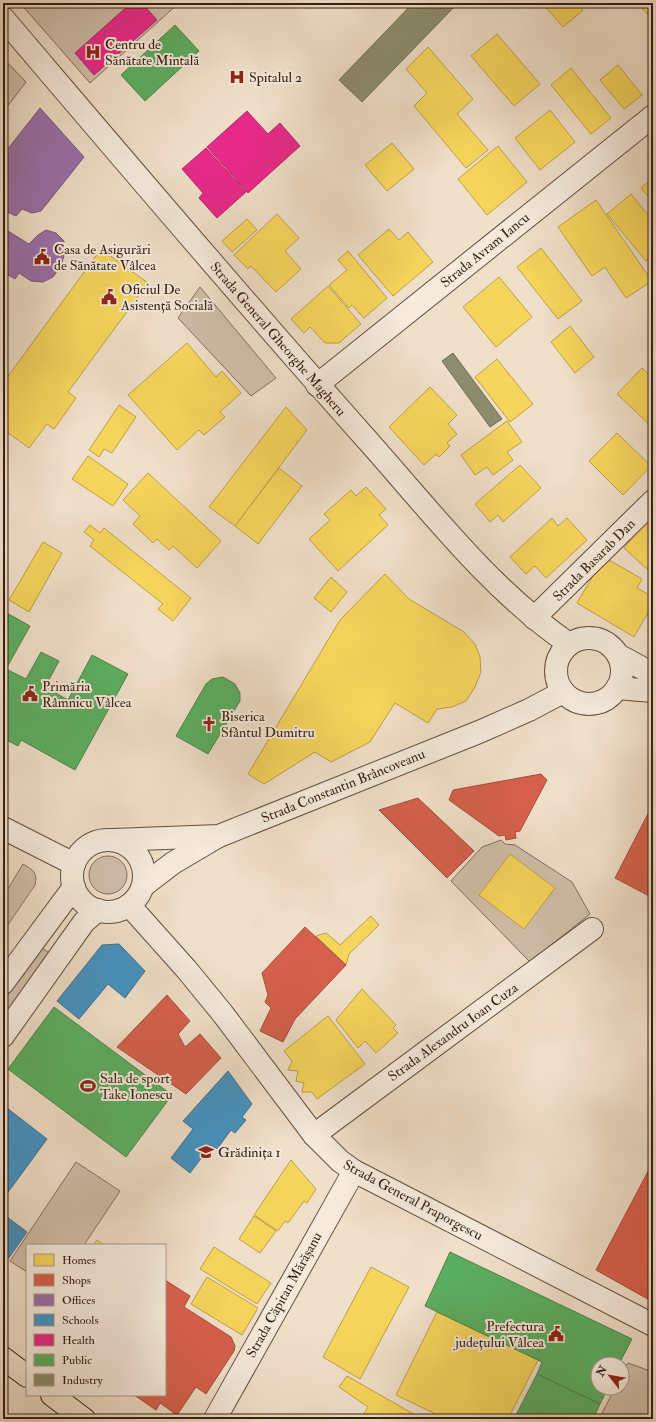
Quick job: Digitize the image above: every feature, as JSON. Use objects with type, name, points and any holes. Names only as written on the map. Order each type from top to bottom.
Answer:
[{"type":"main road","points":[[3,1358],[26,1375]]},
{"type":"main road","points":[[53,1396],[84,1419]]},
{"type":"street","name":"Strada General Gheorghe Magheru","points":[[3,18],[317,385],[486,574],[534,618],[569,644]]},
{"type":"street","name":"Strada Avram Iancu","points":[[317,385],[653,116]]},
{"type":"street","name":"Strada Basarab Dan","points":[[534,618],[653,501]]},
{"type":"street","points":[[618,655],[622,668],[621,675],[616,688],[607,698],[593,703],[577,702],[563,692],[557,680],[556,667],[560,654],[569,644],[584,638],[600,639],[610,646],[618,655],[653,674]]},
{"type":"street","points":[[616,688],[653,691]]},
{"type":"street","name":"Strada Constantin Brâncoveanu","points":[[114,840],[219,836],[479,732],[563,692]]},
{"type":"street","points":[[3,828],[74,864]]},
{"type":"street","points":[[143,886],[144,874],[142,862],[135,852],[125,844],[114,840],[102,841],[90,845],[80,853],[74,864],[72,876],[74,887],[81,899],[88,905],[98,910],[120,910],[129,905],[143,886],[197,848],[219,836]]},
{"type":"street","points":[[3,983],[74,887]]},
{"type":"street","name":"Strada General Praporgescu","points":[[129,905],[182,964],[223,1014],[314,1135],[340,1161],[354,1171],[653,1325]]},
{"type":"street","points":[[3,1036],[84,922],[98,910]]},
{"type":"street","name":"Strada Alexandru Ioan Cuza","points":[[314,1135],[592,929]]},
{"type":"street","name":"Strada Căpitan Mărășanu","points":[[215,1419],[354,1171]]},
{"type":"shaded area","points":[[20,3],[179,3],[90,83]]},
{"type":"shaded area","points":[[3,58],[26,82],[3,112]]},
{"type":"shaded area","points":[[200,287],[276,378],[251,396],[178,318]]},
{"type":"shaded area","points":[[501,840],[505,844],[515,845],[572,882],[590,914],[530,962],[451,881],[482,847]]},
{"type":"shaded area","points":[[104,856],[112,856],[122,861],[126,868],[126,882],[122,889],[112,894],[104,894],[94,889],[92,886],[89,879],[89,871],[94,861],[97,859]]},
{"type":"shaded area","points":[[23,864],[34,872],[36,878],[35,885],[3,932],[3,897]]},
{"type":"shaded area","points":[[42,948],[51,954],[3,1020],[3,1001]]},
{"type":"shaded area","points":[[76,1162],[120,1191],[85,1244],[26,1244],[26,1271],[10,1261]]},
{"type":"shaded area","points":[[630,1364],[650,1371],[653,1366],[653,1419],[599,1419],[611,1396],[630,1396]]},
{"type":"building: Homes","points":[[542,3],[576,3],[583,10],[563,27]]},
{"type":"building: Homes","points":[[638,3],[653,3],[653,21]]},
{"type":"building: Homes","points":[[497,34],[540,84],[514,106],[471,56]]},
{"type":"building: Homes","points":[[428,47],[473,99],[457,114],[488,150],[466,168],[414,106],[427,93],[406,69]]},
{"type":"building: Homes","points":[[618,65],[642,95],[624,109],[600,80]]},
{"type":"building: Homes","points":[[571,68],[611,118],[591,134],[551,85]]},
{"type":"building: Homes","points":[[550,110],[575,142],[540,170],[515,138]]},
{"type":"building: Homes","points":[[392,143],[414,169],[387,191],[365,165]]},
{"type":"building: Homes","points":[[498,146],[527,182],[487,215],[458,179]]},
{"type":"building: Homes","points":[[653,178],[653,202],[641,188]]},
{"type":"building: Homes","points":[[631,194],[653,221],[653,255],[646,261],[607,214]]},
{"type":"building: Homes","points":[[596,200],[652,281],[626,298],[605,267],[592,276],[558,227]]},
{"type":"building: Homes","points":[[277,214],[299,238],[285,251],[301,269],[276,292],[251,266],[248,269],[234,255]]},
{"type":"building: Homes","points":[[247,219],[257,230],[232,252],[222,241]]},
{"type":"building: Homes","points":[[389,229],[399,240],[408,232],[433,262],[393,296],[358,255]]},
{"type":"building: Homes","points":[[541,248],[582,301],[558,319],[517,267]]},
{"type":"building: Homes","points":[[101,249],[148,283],[68,392],[76,398],[54,429],[47,424],[29,448],[3,429],[3,383]]},
{"type":"building: Homes","points":[[348,251],[387,298],[364,318],[352,305],[349,308],[329,285],[347,270],[338,260]]},
{"type":"building: Homes","points":[[499,277],[532,317],[496,347],[463,307]]},
{"type":"building: Homes","points":[[328,286],[361,324],[339,343],[325,343],[310,327],[304,333],[291,319]]},
{"type":"building: Homes","points":[[570,326],[594,357],[575,373],[551,342]]},
{"type":"building: Homes","points":[[187,343],[216,377],[222,371],[241,393],[220,412],[225,417],[204,435],[199,430],[177,450],[128,395]]},
{"type":"building: Homes","points":[[497,359],[533,404],[510,422],[475,377]]},
{"type":"building: Homes","points":[[642,368],[653,378],[653,428],[617,394]]},
{"type":"building: Homes","points":[[430,387],[457,415],[448,424],[457,434],[447,443],[450,446],[439,457],[436,454],[424,465],[389,427]]},
{"type":"building: Homes","points":[[119,405],[136,417],[112,453],[104,449],[99,457],[89,450]]},
{"type":"building: Homes","points":[[286,407],[307,430],[235,526],[209,507]]},
{"type":"building: Homes","points":[[507,421],[522,442],[507,452],[513,460],[493,475],[487,467],[475,475],[461,455]]},
{"type":"building: Homes","points":[[617,433],[651,466],[623,495],[589,461]]},
{"type":"building: Homes","points":[[88,456],[128,484],[113,506],[72,479]]},
{"type":"building: Homes","points":[[520,465],[541,488],[503,522],[498,515],[490,522],[475,504]]},
{"type":"building: Homes","points":[[279,468],[302,486],[258,544],[235,526]]},
{"type":"building: Homes","points":[[148,473],[221,541],[197,568],[173,546],[169,550],[157,539],[153,543],[133,524],[140,516],[123,500]]},
{"type":"building: Homes","points":[[366,487],[386,509],[379,515],[388,525],[338,571],[309,539],[330,520],[324,514],[351,490],[356,496]]},
{"type":"building: Homes","points":[[653,514],[653,564],[648,570],[624,548]]},
{"type":"building: Homes","points":[[552,518],[558,526],[567,518],[587,540],[546,578],[535,566],[526,574],[510,557]]},
{"type":"building: Homes","points":[[90,525],[100,533],[104,528],[191,598],[173,621],[158,609],[163,604],[90,546],[94,540],[84,532]]},
{"type":"building: Homes","points":[[43,542],[62,553],[29,612],[9,600]]},
{"type":"building: Homes","points":[[604,557],[642,579],[637,588],[653,597],[653,604],[634,637],[577,603]]},
{"type":"building: Homes","points":[[385,574],[409,599],[464,632],[475,644],[480,657],[481,672],[475,687],[466,701],[452,707],[437,709],[428,723],[395,703],[370,742],[331,762],[315,752],[264,784],[248,774],[340,620]]},
{"type":"building: Homes","points":[[331,577],[347,592],[331,612],[314,598]]},
{"type":"building: Homes","points":[[510,854],[555,888],[524,929],[479,895]]},
{"type":"building: Homes","points":[[371,916],[379,925],[349,954],[346,965],[316,936],[326,933],[340,945]]},
{"type":"building: Homes","points":[[362,989],[396,1025],[393,1028],[398,1033],[376,1053],[365,1041],[358,1048],[336,1020]]},
{"type":"building: Homes","points":[[328,1016],[365,1064],[317,1099],[312,1092],[302,1092],[304,1083],[296,1081],[298,1071],[288,1070],[292,1061],[284,1051]]},
{"type":"building: Homes","points":[[152,1021],[164,1036],[164,1045],[177,1059],[167,1068],[160,1071],[126,1046]]},
{"type":"building: Homes","points":[[291,1160],[316,1189],[307,1203],[304,1201],[288,1223],[285,1221],[278,1231],[254,1215]]},
{"type":"building: Homes","points":[[254,1216],[276,1231],[260,1253],[239,1239]]},
{"type":"building: Homes","points":[[97,1240],[103,1244],[94,1244]]},
{"type":"building: Homes","points":[[214,1247],[271,1283],[257,1304],[200,1269]]},
{"type":"building: Homes","points":[[371,1267],[409,1287],[360,1379],[323,1357]]},
{"type":"building: Homes","points":[[207,1277],[258,1308],[242,1335],[191,1304]]},
{"type":"building: Homes","points":[[437,1312],[538,1360],[508,1419],[446,1419],[396,1395]]},
{"type":"building: Homes","points":[[347,1376],[417,1416],[415,1419],[361,1419],[368,1407],[339,1387]]},
{"type":"building: Shops","points":[[653,760],[653,772],[648,769]]},
{"type":"building: Shops","points":[[541,774],[547,780],[520,831],[515,832],[516,838],[506,840],[505,835],[499,836],[449,800],[453,790]]},
{"type":"building: Shops","points":[[418,798],[474,851],[447,878],[379,810]]},
{"type":"building: Shops","points":[[653,804],[653,898],[615,878]]},
{"type":"building: Shops","points":[[305,927],[346,965],[295,1019],[283,1042],[260,1031],[271,1008],[265,1002],[268,995],[262,973]]},
{"type":"building: Shops","points":[[167,995],[190,1021],[178,1034],[185,1047],[200,1034],[221,1058],[186,1094],[117,1047]]},
{"type":"building: Shops","points":[[653,1162],[653,1302],[596,1270]]},
{"type":"building: Shops","points":[[166,1281],[190,1296],[184,1307],[231,1337],[235,1346],[234,1351],[206,1394],[196,1387],[177,1415],[160,1403],[156,1410],[135,1396],[166,1396]]},
{"type":"building: Offices","points":[[40,108],[84,157],[41,211],[32,213],[22,209],[16,216],[3,210],[3,155]]},
{"type":"building: Offices","points":[[3,228],[29,244],[38,235],[46,230],[56,233],[64,241],[65,253],[61,265],[53,277],[43,282],[31,281],[19,273],[15,279],[3,272]]},
{"type":"building: Schools","points":[[119,944],[145,971],[125,998],[108,984],[79,1019],[57,1001],[102,945]]},
{"type":"building: Schools","points":[[228,1071],[252,1104],[242,1117],[246,1120],[235,1133],[231,1130],[217,1149],[211,1145],[190,1173],[171,1158],[193,1129],[183,1121]]},
{"type":"building: Schools","points":[[3,1105],[47,1139],[3,1199]]},
{"type":"building: Schools","points":[[3,1214],[27,1232],[3,1266]]},
{"type":"building: Health","points":[[131,3],[142,3],[157,20],[94,75],[75,53]]},
{"type":"building: Health","points":[[247,111],[268,134],[280,123],[300,146],[248,193],[207,147]]},
{"type":"building: Health","points":[[206,148],[246,192],[217,218],[199,198],[203,193],[182,169]]},
{"type":"building: Public","points":[[175,25],[199,51],[145,101],[121,75]]},
{"type":"building: Public","name":"Primăria Râmnicu Vâlcea","points":[[3,611],[30,626],[6,669],[26,679],[41,652],[59,661],[45,687],[68,700],[92,655],[128,674],[75,770],[21,740],[18,746],[3,738]]},
{"type":"building: Public","points":[[223,677],[235,684],[240,693],[240,701],[208,754],[176,736],[206,684],[212,679]]},
{"type":"building: Public","points":[[54,1007],[172,1095],[126,1157],[8,1069]]},
{"type":"building: Public","points":[[450,1252],[632,1339],[623,1356],[590,1356],[590,1396],[604,1396],[600,1404],[537,1374],[542,1362],[425,1306]]},
{"type":"building: Public","points":[[537,1374],[600,1404],[593,1419],[514,1419]]},
{"type":"building: Industry","points":[[413,3],[458,3],[362,102],[339,80]]},
{"type":"building: Industry","points":[[453,353],[502,419],[490,427],[442,361]]},
{"type":"place","name":"Centru de Sănătate Mintală","points":[[93,52]]},
{"type":"place","name":"Spitalul 2","points":[[237,77]]},
{"type":"place","name":"Casa de Asigurări de Sănătate Vâlcea","points":[[42,257]]},
{"type":"place","name":"Oficiul De Asistență Socială","points":[[109,297]]},
{"type":"place","name":"Primăria Râmnicu Vâlcea","points":[[30,694]]},
{"type":"place","name":"Biserica Sfântul Dumitru","points":[[209,724]]},
{"type":"place","name":"Sala de sport Take Ionescu","points":[[88,1086]]},
{"type":"place","name":"Grădinița 1","points":[[206,1152]]},
{"type":"place","name":"Prefectura județului Vâlcea","points":[[556,1334]]}]
